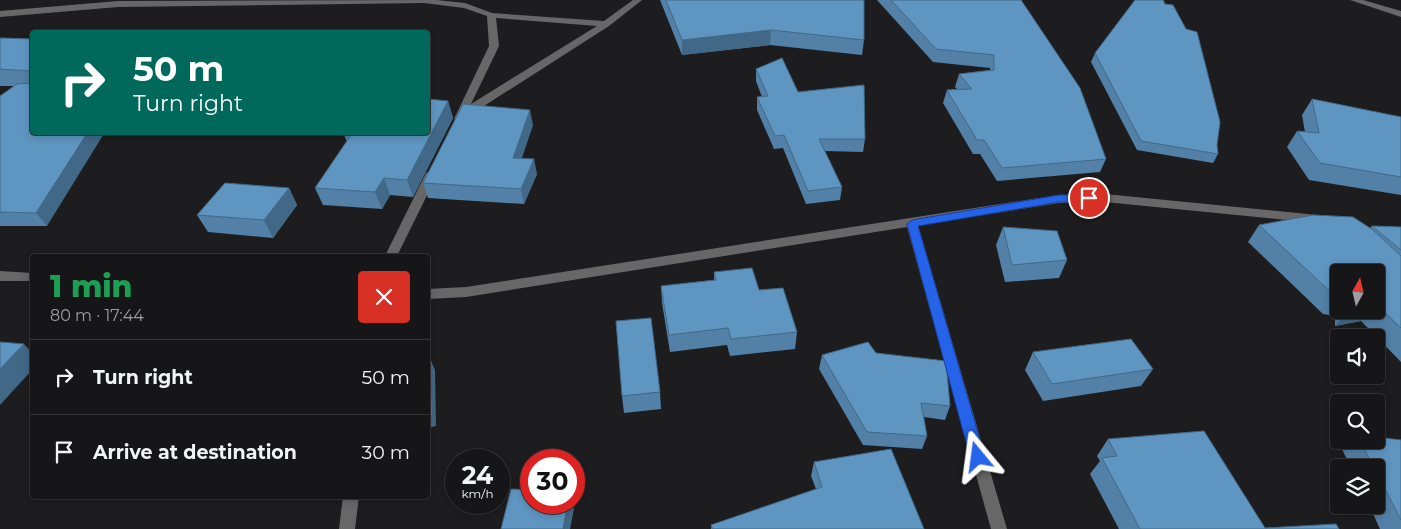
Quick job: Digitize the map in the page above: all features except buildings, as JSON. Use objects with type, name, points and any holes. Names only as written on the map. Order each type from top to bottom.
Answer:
[{"type":"street","points":[[462,114],[606,24],[638,0]]},
{"type":"street","points":[[1354,0],[1401,14]]},
{"type":"street","points":[[0,14],[21,14],[118,4],[424,1],[465,6],[491,15],[606,24]]},
{"type":"street","points":[[453,132],[494,46],[491,15]]},
{"type":"street","points":[[392,254],[440,159]]},
{"type":"street","points":[[430,294],[476,291],[912,224],[1059,199],[1104,198],[1327,222]]},
{"type":"street","points":[[912,224],[999,529]]},
{"type":"street","points":[[0,276],[30,277]]},
{"type":"street","points":[[347,529],[351,499]]},
{"type":"route","points":[[978,457],[912,224],[1059,199],[1089,198]]}]
